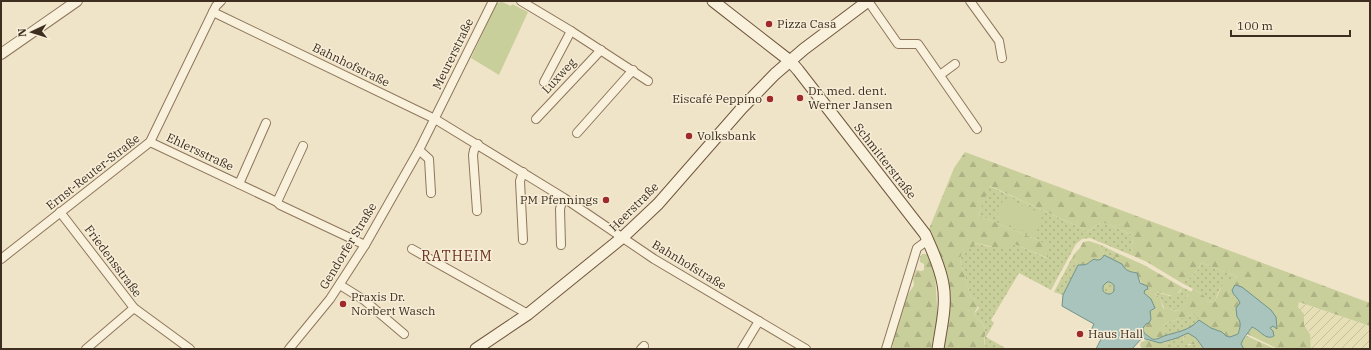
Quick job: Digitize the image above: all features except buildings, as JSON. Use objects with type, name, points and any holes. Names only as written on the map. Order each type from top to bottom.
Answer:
[{"type":"main road","name":"Schmitterstraße","points":[[713,1],[790,61],[926,234],[937,261],[943,285],[944,309],[938,349]]},
{"type":"main road","name":"Heerstraße","points":[[476,349],[528,314],[623,237],[659,202],[742,108],[775,74],[809,45],[868,1]]},
{"type":"street","points":[[1,54],[77,1]]},
{"type":"street","name":"Ernst-Reuter-Straße","points":[[1,259],[150,142],[216,6],[221,1]]},
{"type":"street","name":"Meurerstraße","points":[[435,119],[493,1]]},
{"type":"street","points":[[521,1],[648,80]]},
{"type":"street","points":[[868,1],[898,44],[918,44],[977,129]]},
{"type":"street","points":[[970,1],[999,41],[1002,58]]},
{"type":"street","name":"Bahnhofstraße","points":[[213,12],[435,119],[523,172],[654,259],[806,349]]},
{"type":"street","name":"Luxweg","points":[[544,82],[571,31]]},
{"type":"street","name":"Luxweg","points":[[536,119],[601,50]]},
{"type":"street","points":[[940,74],[955,64]]},
{"type":"street","points":[[576,133],[633,70]]},
{"type":"street","name":"Gendorfer Straße","points":[[289,349],[340,285],[365,245],[435,119]]},
{"type":"street","name":"Ehlersstraße","points":[[239,184],[266,123]]},
{"type":"street","name":"Ehlersstraße","points":[[150,142],[277,202],[293,212],[365,245]]},
{"type":"street","points":[[477,211],[474,150],[478,144]]},
{"type":"street","points":[[277,202],[303,146]]},
{"type":"street","points":[[419,150],[429,159],[431,193]]},
{"type":"street","points":[[523,172],[520,181],[523,240]]},
{"type":"street","points":[[561,245],[560,209],[563,198]]},
{"type":"street","name":"Friedensstraße","points":[[60,212],[134,308],[190,349]]},
{"type":"street","points":[[886,349],[917,248],[928,240]]},
{"type":"street","points":[[412,249],[528,314]]},
{"type":"street","points":[[340,285],[364,300],[404,334]]},
{"type":"street","points":[[86,349],[134,308]]},
{"type":"street","points":[[742,349],[759,320]]},
{"type":"shaded area","points":[[1299,302],[1370,326],[1370,349],[1311,349],[1310,333],[1304,325],[1302,312],[1298,307]]},
{"type":"green space","points":[[502,2],[511,6],[512,4],[528,12],[499,75],[471,58],[497,3]]},
{"type":"green space","points":[[965,152],[1370,303],[1370,326],[1299,302],[1298,307],[1304,314],[1304,325],[1310,334],[1311,349],[1278,349],[1247,334],[1252,327],[1271,338],[1274,336],[1270,328],[1273,326],[1276,317],[1271,310],[1242,287],[1236,285],[1236,296],[1240,303],[1236,308],[1237,317],[1240,323],[1238,334],[1230,337],[1226,336],[1222,332],[1211,328],[1199,320],[1198,316],[1194,314],[1166,323],[1164,327],[1164,336],[1159,339],[1152,339],[1144,333],[1143,328],[1151,319],[1150,311],[1153,310],[1154,305],[1149,297],[1144,293],[1144,288],[1137,273],[1128,271],[1122,264],[1115,261],[1115,255],[1117,253],[1144,265],[1182,287],[1177,294],[1171,296],[1157,292],[1155,294],[1160,298],[1163,308],[1175,311],[1179,311],[1193,289],[1204,296],[1208,302],[1215,301],[1224,281],[1238,277],[1202,263],[1188,279],[1180,282],[1147,262],[1131,255],[1133,235],[1102,222],[1088,231],[990,186],[978,215],[1040,241],[1048,246],[1048,258],[1014,244],[1006,250],[975,243],[971,249],[962,251],[960,260],[971,297],[978,303],[974,314],[985,328],[984,343],[986,349],[941,349],[945,326],[929,229],[954,168]]},
{"type":"green space","points":[[989,186],[1088,231],[1102,222],[1133,235],[1131,255],[1090,238],[1082,239],[1076,244],[1051,290],[1019,273],[991,320],[994,323],[986,337],[1007,349],[986,349],[985,328],[974,314],[979,308],[976,300],[971,297],[960,260],[962,251],[974,243],[990,247],[1014,244],[1047,258],[1040,241],[978,215]]},
{"type":"green space","points":[[1004,198],[1043,214],[1035,236],[995,219]]},
{"type":"green space","points":[[1089,241],[1101,245],[1100,248],[1104,255],[1103,258],[1097,261],[1094,259],[1086,264],[1078,265],[1074,258],[1074,254],[1083,242]]},
{"type":"green space","points":[[1101,245],[1117,253],[1115,255],[1115,261],[1104,255],[1100,248]]},
{"type":"green space","points":[[922,254],[928,254],[935,273],[937,321],[931,349],[892,349],[895,332],[907,296],[914,285],[913,278],[916,270],[924,270],[924,264],[920,262],[920,257]]},
{"type":"green space","points":[[1074,254],[1074,258],[1078,265],[1063,295],[1054,292]]},
{"type":"green space","points":[[1202,263],[1238,277],[1223,285],[1215,301],[1208,302],[1192,288],[1180,282],[1190,277]]},
{"type":"green space","points":[[1107,282],[1111,282],[1115,288],[1111,294],[1107,294],[1103,290],[1103,286]]},
{"type":"green space","points":[[1182,287],[1192,292],[1187,296],[1179,311],[1164,308],[1160,298],[1155,294],[1156,292],[1170,296],[1180,292]]},
{"type":"green space","points":[[1194,314],[1198,315],[1199,320],[1187,329],[1178,333],[1164,336],[1164,327],[1166,323]]},
{"type":"green space","points":[[1185,333],[1193,335],[1198,342],[1195,344],[1186,344],[1183,341]]},
{"type":"green space","points":[[1184,335],[1183,341],[1189,345],[1198,342],[1204,349],[1169,349],[1170,344],[1165,342]]},
{"type":"green space","points":[[1247,336],[1275,349],[1244,349],[1241,344],[1242,340]]},
{"type":"green space","points":[[1147,340],[1170,344],[1169,349],[1143,349],[1140,346],[1141,342]]},
{"type":"water","points":[[1104,255],[1122,264],[1128,271],[1137,273],[1140,283],[1147,286],[1148,289],[1145,290],[1144,293],[1151,299],[1155,308],[1150,311],[1151,319],[1143,328],[1144,333],[1152,339],[1157,339],[1187,329],[1199,320],[1211,328],[1222,332],[1226,336],[1230,337],[1238,334],[1240,323],[1237,317],[1236,308],[1240,303],[1232,290],[1235,285],[1242,287],[1271,310],[1276,317],[1277,329],[1273,326],[1270,328],[1273,331],[1274,336],[1268,337],[1252,327],[1241,344],[1244,349],[1204,349],[1196,338],[1188,333],[1160,343],[1142,338],[1132,349],[1096,349],[1101,339],[1090,332],[1094,324],[1062,306],[1063,295],[1078,265],[1086,264],[1094,259],[1100,260]],"holes":[[[1107,282],[1114,285],[1114,291],[1107,294],[1103,291],[1103,286]]]},
{"type":"place","name":"Pizza Casa","points":[[769,24]]},
{"type":"place","name":"Dr. med. dent. Werner Jansen","points":[[800,98]]},
{"type":"place","name":"Eiscafé Peppino","points":[[770,99]]},
{"type":"place","name":"Volksbank","points":[[689,136]]},
{"type":"place","name":"PM Pfennings","points":[[606,200]]},
{"type":"place","name":"Praxis Dr. Norbert Wasch","points":[[343,304]]},
{"type":"place","name":"Haus Hall","points":[[1080,334]]},
{"type":"district","name":"RATHEIM","points":[[457,256]]}]
